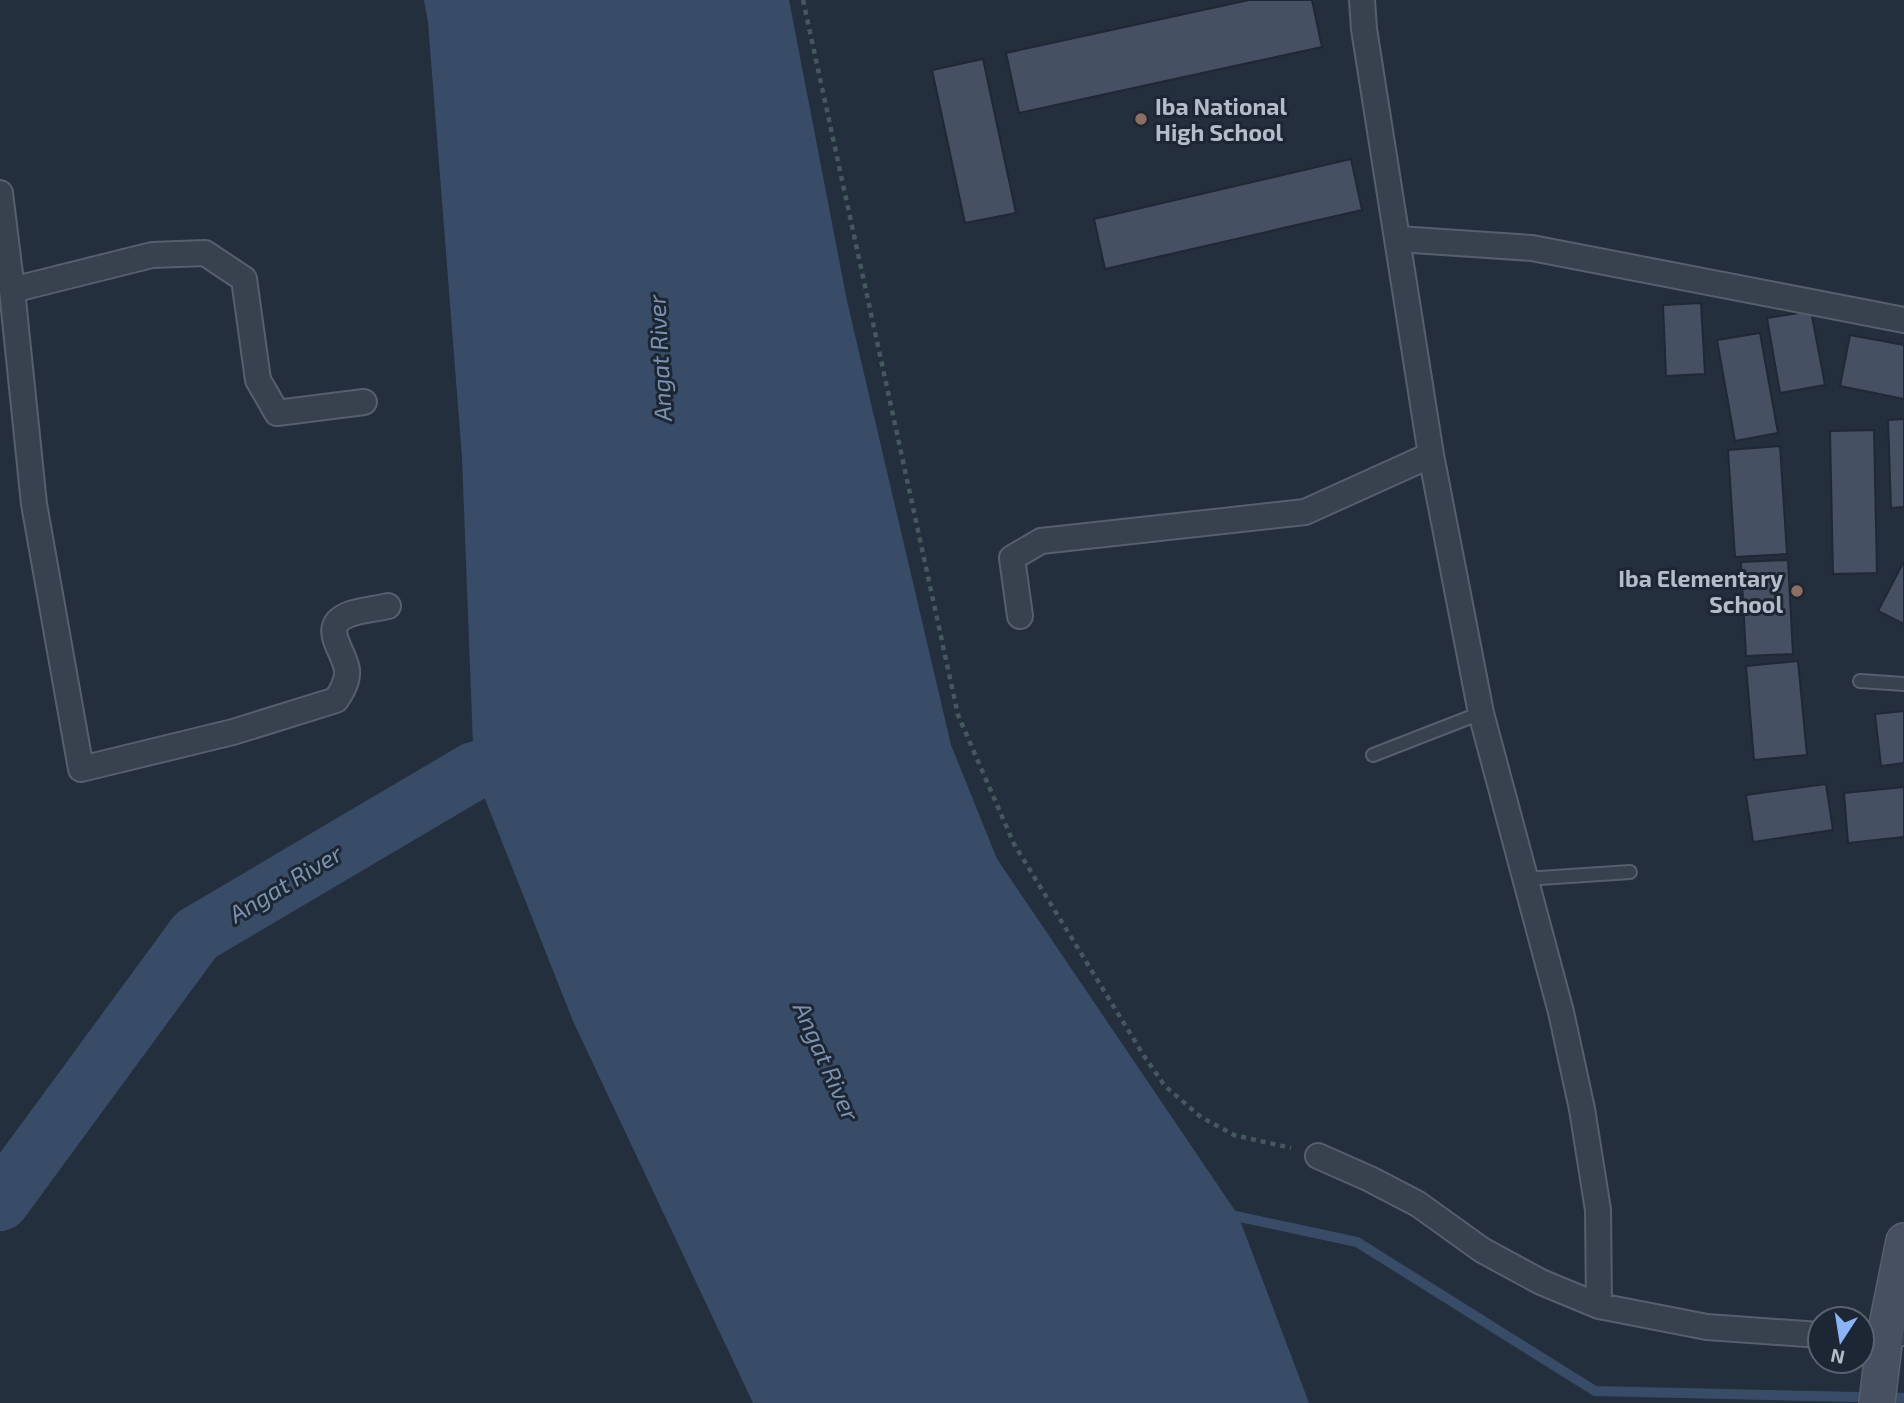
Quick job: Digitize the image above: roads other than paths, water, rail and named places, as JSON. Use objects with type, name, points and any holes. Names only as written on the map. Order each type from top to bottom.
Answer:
[{"type":"main road","points":[[1877,1403],[1883,1341],[1904,1241]]},
{"type":"street","points":[[1362,0],[1364,29],[1430,455],[1481,713],[1561,1012],[1582,1109],[1598,1210],[1599,1306]]},
{"type":"street","points":[[0,193],[34,504],[81,769],[233,732],[336,700],[344,689],[347,670],[334,633],[336,623],[348,615],[388,606]]},
{"type":"street","points":[[1398,239],[1532,248],[1904,320]]},
{"type":"street","points":[[12,290],[152,255],[205,253],[244,279],[258,380],[276,413],[364,402]]},
{"type":"street","points":[[1020,616],[1012,558],[1041,541],[1305,512],[1430,455]]},
{"type":"street","points":[[1318,1156],[1418,1204],[1482,1250],[1541,1282],[1599,1306],[1707,1327],[1806,1334]]},
{"type":"lane","points":[[1860,681],[1904,684]]},
{"type":"lane","points":[[1373,755],[1481,713]]},
{"type":"lane","points":[[1525,879],[1630,872]]},
{"type":"water","points":[[424,0],[789,0],[847,301],[951,745],[997,859],[1238,1215],[1309,1403],[753,1403],[573,1021],[474,771],[462,457],[428,22]]},
{"type":"waterway","name":"Angat River","points":[[0,1202],[196,935],[474,771],[549,751]]},
{"type":"waterway","points":[[1226,1214],[1357,1242],[1595,1391],[1904,1398]]},
{"type":"place","name":"Iba National High School","points":[[1141,119]]},
{"type":"place","name":"Iba Elementary School","points":[[1797,591]]}]
